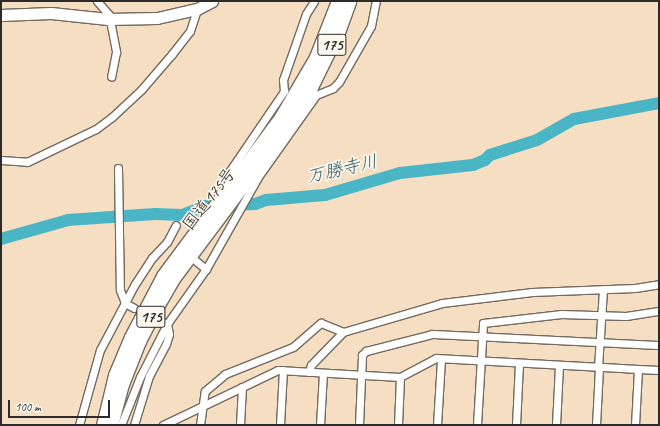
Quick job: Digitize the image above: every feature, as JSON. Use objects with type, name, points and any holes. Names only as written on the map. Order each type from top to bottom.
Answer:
[{"type":"highway","name":"国道175号","points":[[307,84],[338,1]]},
{"type":"highway","name":"国道175号","points":[[103,425],[115,375],[141,317],[163,276],[266,154],[338,32],[349,1]]},
{"type":"highway","name":"国道175号","points":[[111,425],[122,384],[139,341],[174,277],[209,221]]},
{"type":"main road","points":[[1,15],[51,13],[108,19],[157,18],[197,9],[212,1]]},
{"type":"street","points":[[97,1],[109,16],[108,19],[116,52],[111,77]]},
{"type":"street","points":[[227,175],[284,91],[283,80],[306,14],[314,1]]},
{"type":"street","points":[[121,425],[140,376],[167,324],[206,268],[258,177],[316,95],[333,88],[338,82],[371,26],[376,1]]},
{"type":"street","points":[[1,160],[27,162],[96,129],[112,117],[141,90],[172,54],[190,31],[197,9]]},
{"type":"street","points":[[118,168],[120,290],[125,303],[134,308]]},
{"type":"street","points":[[79,425],[100,350],[125,303],[152,258],[170,244],[176,225]]},
{"type":"street","points":[[196,261],[206,268]]},
{"type":"street","points":[[310,372],[311,365],[343,332],[457,301],[532,292],[636,288],[659,284]]},
{"type":"street","points":[[596,425],[603,289]]},
{"type":"street","points":[[477,425],[481,336],[483,323],[561,314],[626,316],[659,311]]},
{"type":"street","points":[[158,320],[167,324]]},
{"type":"street","points":[[200,425],[201,407],[205,391],[225,374],[293,347],[322,323],[343,332]]},
{"type":"street","points":[[134,425],[147,382],[166,344],[169,334],[167,324]]},
{"type":"street","points":[[359,425],[362,355],[366,351],[432,334],[659,344]]},
{"type":"street","points":[[163,425],[242,387],[283,370],[400,377],[436,358],[659,370]]},
{"type":"street","points":[[437,425],[441,359]]},
{"type":"street","points":[[516,425],[519,363]]},
{"type":"street","points":[[556,425],[559,365]]},
{"type":"street","points":[[635,425],[638,369]]},
{"type":"street","points":[[280,425],[283,370]]},
{"type":"street","points":[[320,425],[323,372]]},
{"type":"street","points":[[398,425],[400,377]]},
{"type":"street","points":[[240,425],[242,387]]},
{"type":"waterway","name":"万勝寺川","points":[[1,239],[68,220],[155,214],[182,215],[205,206],[255,204],[266,200],[325,195],[400,173],[473,165],[485,160],[490,155],[537,140],[574,119],[659,103]]}]
